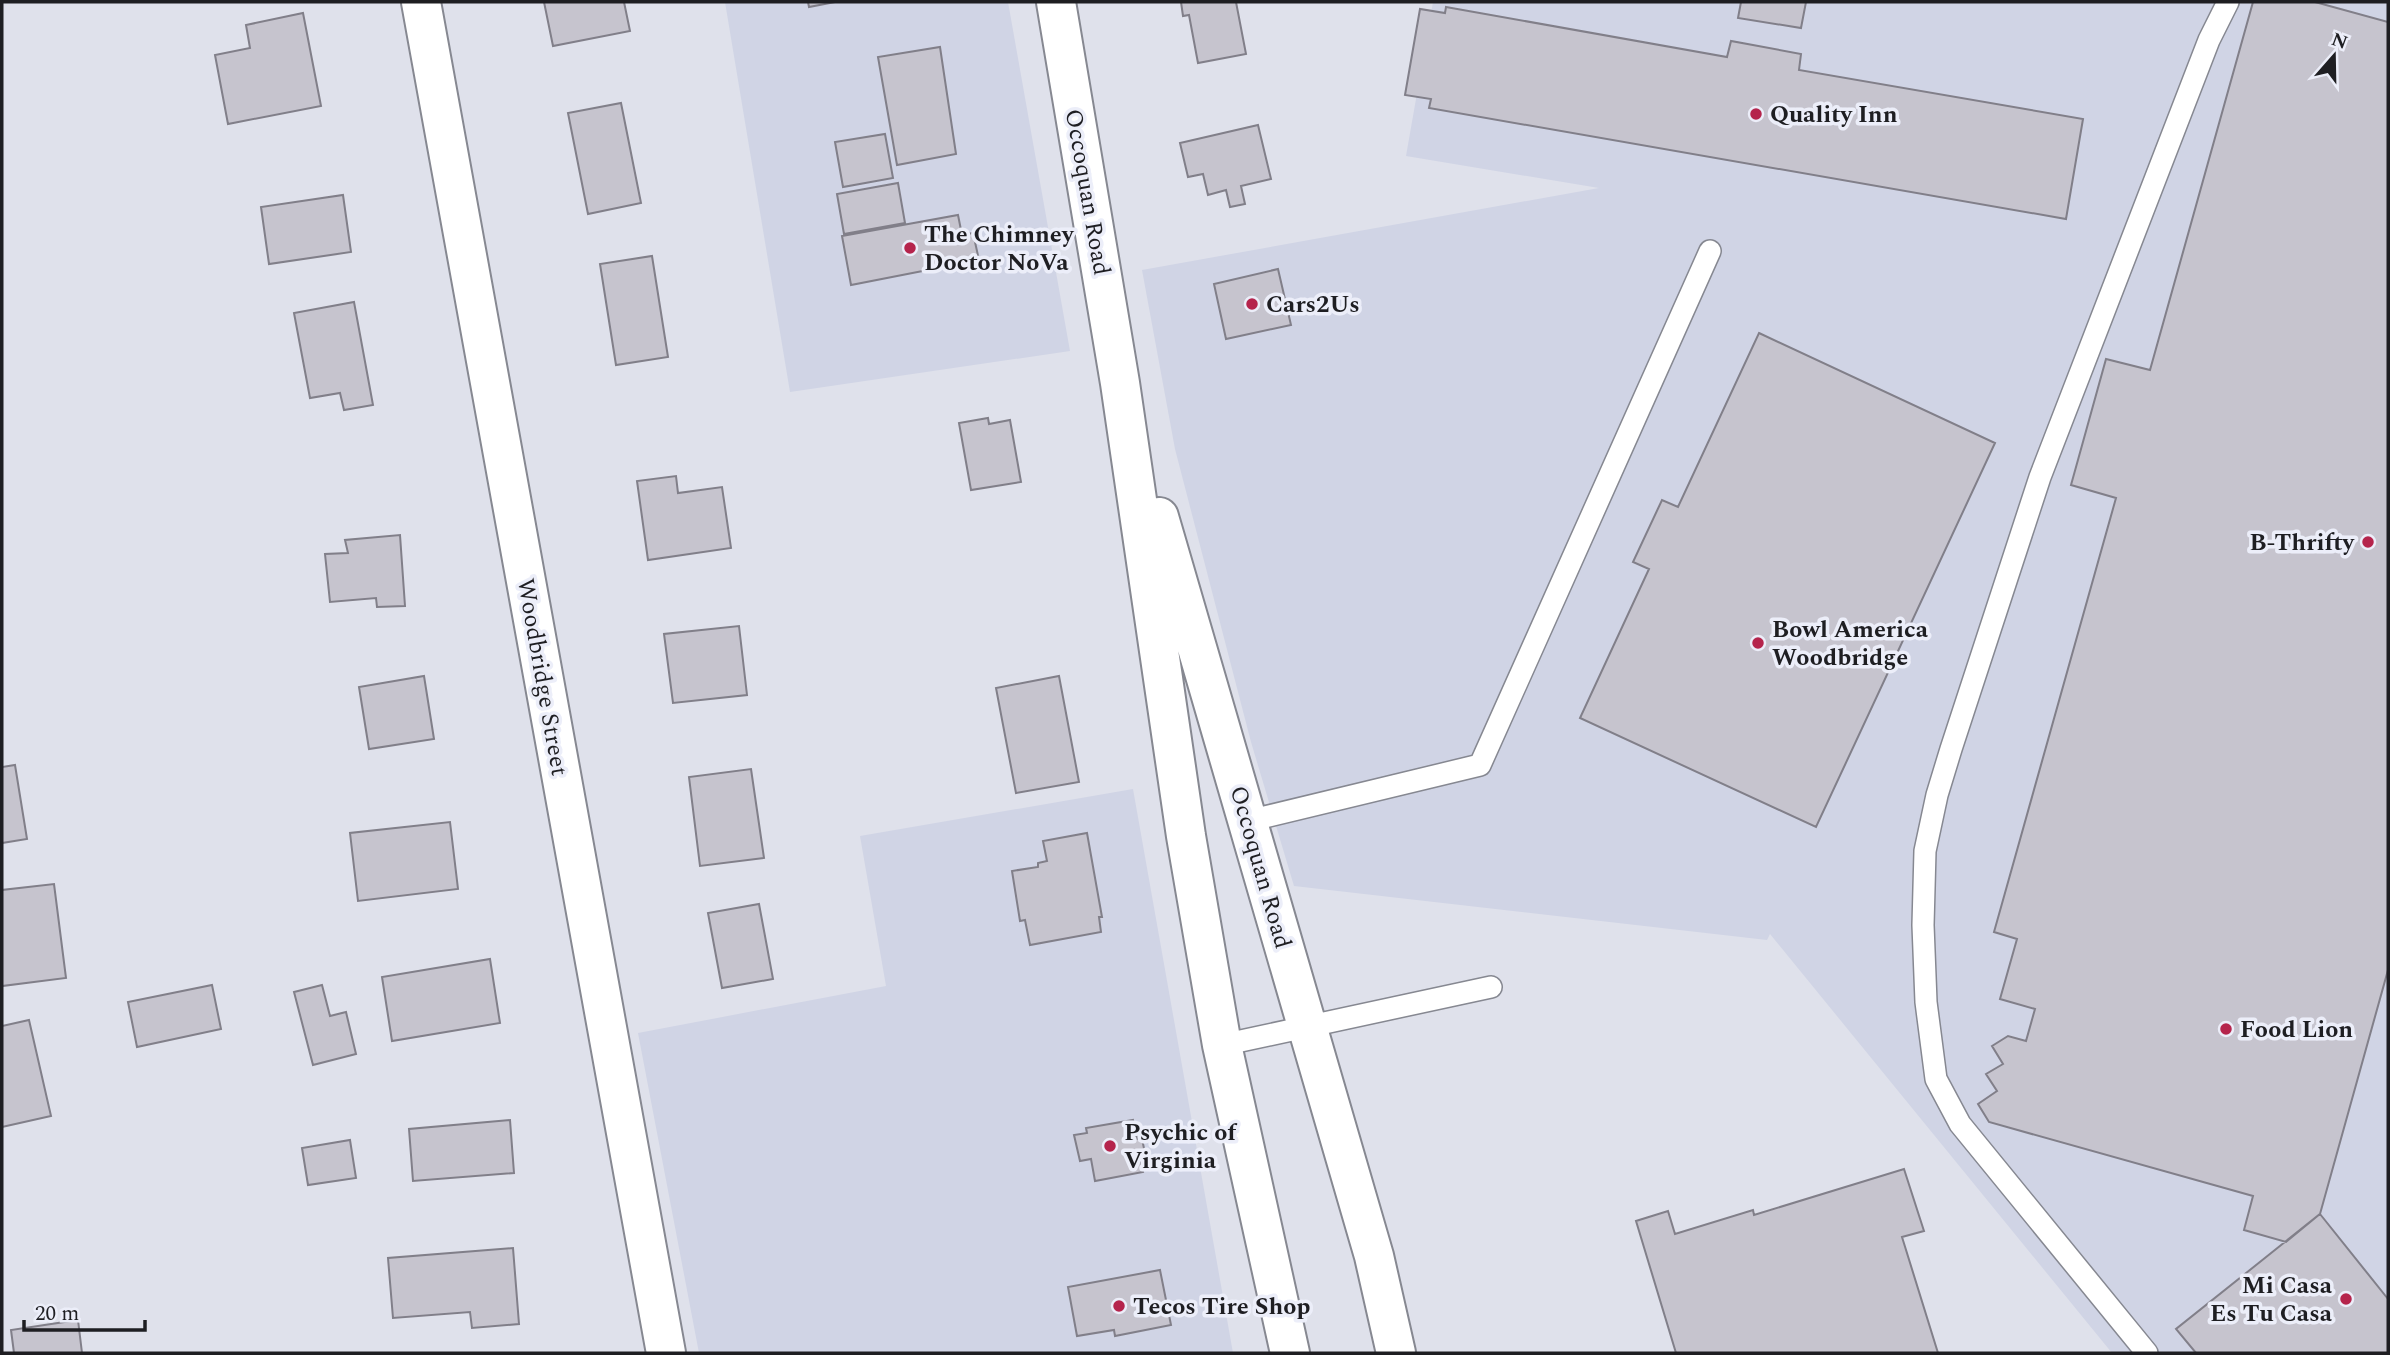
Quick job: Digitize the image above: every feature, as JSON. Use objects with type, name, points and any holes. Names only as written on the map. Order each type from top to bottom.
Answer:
[{"type":"main road","name":"Woodbridge Street","points":[[421,2],[666,1353]]},
{"type":"main road","name":"Occoquan Road","points":[[1056,2],[1120,383],[1186,836],[1222,1045],[1290,1353]]},
{"type":"main road","name":"Occoquan Road","points":[[1120,383],[1374,1256],[1396,1353]]},
{"type":"lane","points":[[2147,1353],[1960,1124],[1936,1079],[1926,1002],[1923,925],[1925,851],[1937,795],[1951,749],[2040,477],[2209,40],[2228,2]]},
{"type":"lane","points":[[1248,821],[1480,765],[1710,251]]},
{"type":"lane","points":[[1222,1045],[1491,987]]},
{"type":"shaded area","points":[[725,2],[1008,2],[1070,351],[790,392]]},
{"type":"shaded area","points":[[1433,2],[2388,2],[2388,1353],[2112,1353],[1770,934],[1767,940],[1294,886],[1251,742],[1175,449],[1142,270],[1599,188],[1406,156]]},
{"type":"shaded area","points":[[1133,789],[1233,1353],[699,1353],[638,1033],[886,986],[860,836]]},
{"type":"building","points":[[544,2],[624,2],[630,31],[553,46]]},
{"type":"building","points":[[808,2],[835,2],[809,7]]},
{"type":"building","points":[[1181,2],[1236,2],[1246,54],[1198,63],[1189,15],[1183,16]]},
{"type":"building","points":[[1741,2],[1806,2],[1801,28],[1738,18]]},
{"type":"building","points":[[2253,2],[2315,2],[2388,22],[2388,970],[2320,1214],[2286,1242],[2244,1230],[2253,1196],[1989,1122],[1978,1104],[1997,1091],[1986,1074],[2003,1064],[1992,1046],[2008,1036],[2026,1041],[2035,1009],[2000,999],[2017,939],[1994,932],[2116,498],[2071,485],[2106,359],[2150,370]]},
{"type":"building","name":"Quality Inn","points":[[1446,7],[1727,57],[1731,41],[1801,54],[1799,70],[2083,119],[2066,219],[1429,108],[1431,99],[1405,95],[1420,9],[1445,13]]},
{"type":"building","points":[[303,13],[321,106],[228,124],[215,55],[250,48],[246,25]]},
{"type":"building","points":[[940,47],[956,154],[897,165],[878,57]]},
{"type":"building","points":[[621,103],[641,203],[588,214],[568,113]]},
{"type":"building","points":[[1258,125],[1271,179],[1241,186],[1245,204],[1230,207],[1226,190],[1208,195],[1203,174],[1188,177],[1180,143]]},
{"type":"building","points":[[885,134],[893,178],[843,187],[835,142]]},
{"type":"building","points":[[898,183],[905,223],[844,234],[837,194]]},
{"type":"building","points":[[343,195],[351,252],[269,264],[261,207]]},
{"type":"building","name":"The Chimney Doctor NoVa","points":[[958,215],[962,235],[973,233],[979,260],[851,285],[842,236]]},
{"type":"building","points":[[652,256],[668,357],[616,365],[600,264]]},
{"type":"building","name":"Cars2Us","points":[[1278,269],[1291,325],[1226,339],[1214,284]]},
{"type":"building","points":[[354,302],[373,405],[344,410],[340,393],[310,398],[294,313]]},
{"type":"building","name":"Bowl America Woodbridge","points":[[1759,333],[1995,443],[1816,827],[1580,718],[1649,569],[1633,562],[1662,500],[1678,507]]},
{"type":"building","points":[[988,418],[989,424],[1010,420],[1021,482],[971,490],[959,423]]},
{"type":"building","points":[[676,476],[678,493],[722,487],[731,548],[648,560],[637,481]]},
{"type":"building","points":[[400,535],[405,606],[377,607],[376,598],[330,602],[325,554],[348,553],[345,540]]},
{"type":"building","points":[[739,626],[747,695],[673,703],[664,634]]},
{"type":"building","points":[[424,676],[434,739],[369,749],[359,687]]},
{"type":"building","points":[[1059,676],[1079,782],[1016,793],[996,688]]},
{"type":"building","points":[[15,765],[27,839],[2,843],[2,767]]},
{"type":"building","points":[[751,769],[764,858],[700,866],[689,777]]},
{"type":"building","points":[[450,822],[458,889],[358,901],[350,833]]},
{"type":"building","points":[[1087,833],[1102,917],[1099,917],[1101,932],[1030,945],[1025,920],[1020,921],[1012,871],[1038,867],[1038,863],[1047,861],[1043,841]]},
{"type":"building","points":[[54,884],[66,978],[2,986],[2,890]]},
{"type":"building","points":[[759,904],[773,979],[722,988],[708,913]]},
{"type":"building","points":[[490,959],[500,1023],[392,1041],[382,977]]},
{"type":"building","points":[[212,985],[221,1029],[137,1047],[128,1002]]},
{"type":"building","points":[[322,985],[330,1016],[346,1012],[356,1054],[313,1065],[294,992]]},
{"type":"building","points":[[29,1020],[51,1116],[2,1127],[2,1026]]},
{"type":"building","points":[[510,1120],[514,1173],[413,1181],[409,1129]]},
{"type":"building","name":"Psychic of Virginia","points":[[1133,1120],[1137,1139],[1142,1139],[1145,1153],[1140,1154],[1143,1172],[1095,1181],[1091,1159],[1080,1161],[1074,1135],[1087,1133],[1086,1128]]},
{"type":"building","points":[[350,1140],[356,1178],[308,1185],[302,1148]]},
{"type":"building","points":[[1904,1169],[1924,1231],[1902,1237],[1938,1353],[1676,1353],[1636,1221],[1668,1211],[1675,1234],[1753,1210],[1754,1215]]},
{"type":"building","points":[[2320,1214],[2388,1299],[2388,1353],[2196,1353],[2176,1329]]},
{"type":"building","points":[[513,1248],[519,1324],[472,1328],[470,1312],[393,1318],[388,1258]]},
{"type":"building","name":"Tecos Tire Shop","points":[[1160,1270],[1171,1325],[1115,1336],[1114,1330],[1077,1336],[1068,1287]]},
{"type":"building","points":[[78,1320],[82,1353],[14,1353],[11,1330]]},
{"type":"place","name":"Quality Inn","points":[[1756,114]]},
{"type":"place","name":"The Chimney Doctor NoVa","points":[[910,248]]},
{"type":"place","name":"Cars2Us","points":[[1252,304]]},
{"type":"place","name":"B-Thrifty","points":[[2368,542]]},
{"type":"place","name":"Bowl America Woodbridge","points":[[1758,643]]},
{"type":"place","name":"Food Lion","points":[[2226,1029]]},
{"type":"place","name":"Psychic of Virginia","points":[[1110,1146]]},
{"type":"place","name":"Mi Casa Es Tu Casa","points":[[2346,1299]]},
{"type":"place","name":"Tecos Tire Shop","points":[[1119,1306]]}]
